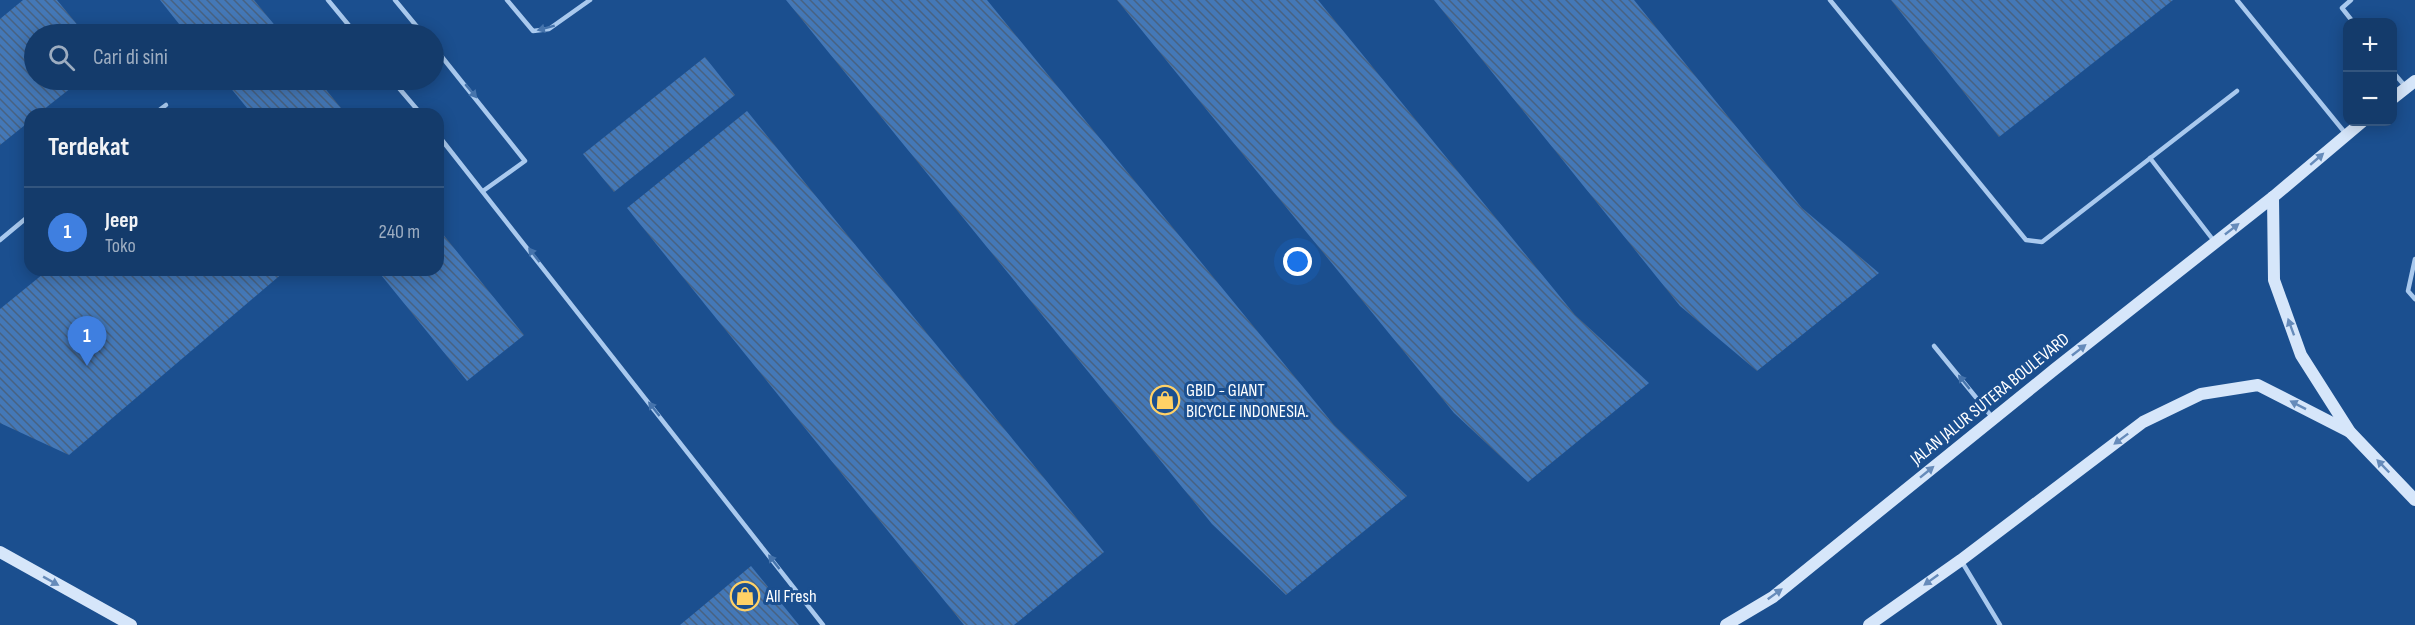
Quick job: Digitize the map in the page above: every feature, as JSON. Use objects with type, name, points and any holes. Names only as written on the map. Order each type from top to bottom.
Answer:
[{"type":"main road","points":[[2397,95],[2411,85]]},
{"type":"main road","name":"JALAN JALUR SUTERA BOULEVARD","points":[[1725,625],[1773,597],[2273,197],[2357,126]]},
{"type":"main road","points":[[2273,197],[2274,280],[2301,355],[2350,432],[2415,500]]},
{"type":"main road","points":[[1869,625],[1961,560],[2144,422],[2201,394],[2258,385],[2350,432]]},
{"type":"main road","points":[[0,552],[131,625]]},
{"type":"lane","points":[[328,0],[348,24]]},
{"type":"lane","points":[[395,0],[415,24]]},
{"type":"lane","points":[[507,0],[533,31],[549,29],[590,0]]},
{"type":"lane","points":[[1830,0],[2026,240],[2042,242],[2237,91]]},
{"type":"lane","points":[[2236,0],[2346,134]]},
{"type":"lane","points":[[2351,0],[2342,8],[2351,18]]},
{"type":"lane","points":[[444,60],[525,161],[483,191]]},
{"type":"lane","points":[[2393,72],[2411,85]]},
{"type":"lane","points":[[401,90],[416,108]]},
{"type":"lane","points":[[162,108],[166,105]]},
{"type":"lane","points":[[444,142],[823,625]]},
{"type":"lane","points":[[2150,158],[2215,243]]},
{"type":"lane","points":[[0,240],[24,220]]},
{"type":"lane","points":[[2415,259],[2408,291],[2415,299]]},
{"type":"lane","points":[[1934,346],[1994,419]]},
{"type":"lane","points":[[1961,560],[2000,625]]},
{"type":"building","points":[[23,0],[57,0],[77,24],[24,24],[24,90],[68,90],[46,108],[24,108],[24,126],[0,145],[0,19]]},
{"type":"building","points":[[160,0],[254,0],[274,24],[179,24]]},
{"type":"building","points":[[786,0],[987,0],[1334,425],[1407,496],[1286,595],[1212,524]]},
{"type":"building","points":[[1117,0],[1318,0],[1575,315],[1649,383],[1528,482],[1454,413]]},
{"type":"building","points":[[1434,0],[1634,0],[1802,208],[1879,273],[1757,371],[1680,306]]},
{"type":"building","points":[[1891,0],[2173,0],[1999,137]]},
{"type":"building","points":[[705,57],[735,95],[614,192],[583,154]]},
{"type":"building","points":[[232,90],[326,90],[341,108],[247,108]]},
{"type":"building","points":[[747,111],[1104,552],[1014,625],[964,625],[627,208]]},
{"type":"building","points":[[444,235],[524,335],[467,381],[382,276],[444,276]]},
{"type":"building","points":[[41,276],[279,276],[69,455],[0,423],[0,309]]},
{"type":"building","name":"All Fresh","points":[[751,566],[799,625],[680,625]]},
{"type":"place","name":"Jeep","points":[[87,366]]},
{"type":"place","name":"GBID - GIANT BICYCLE INDONESIA.","points":[[1165,400]]},
{"type":"place","name":"All Fresh","points":[[745,596]]}]
